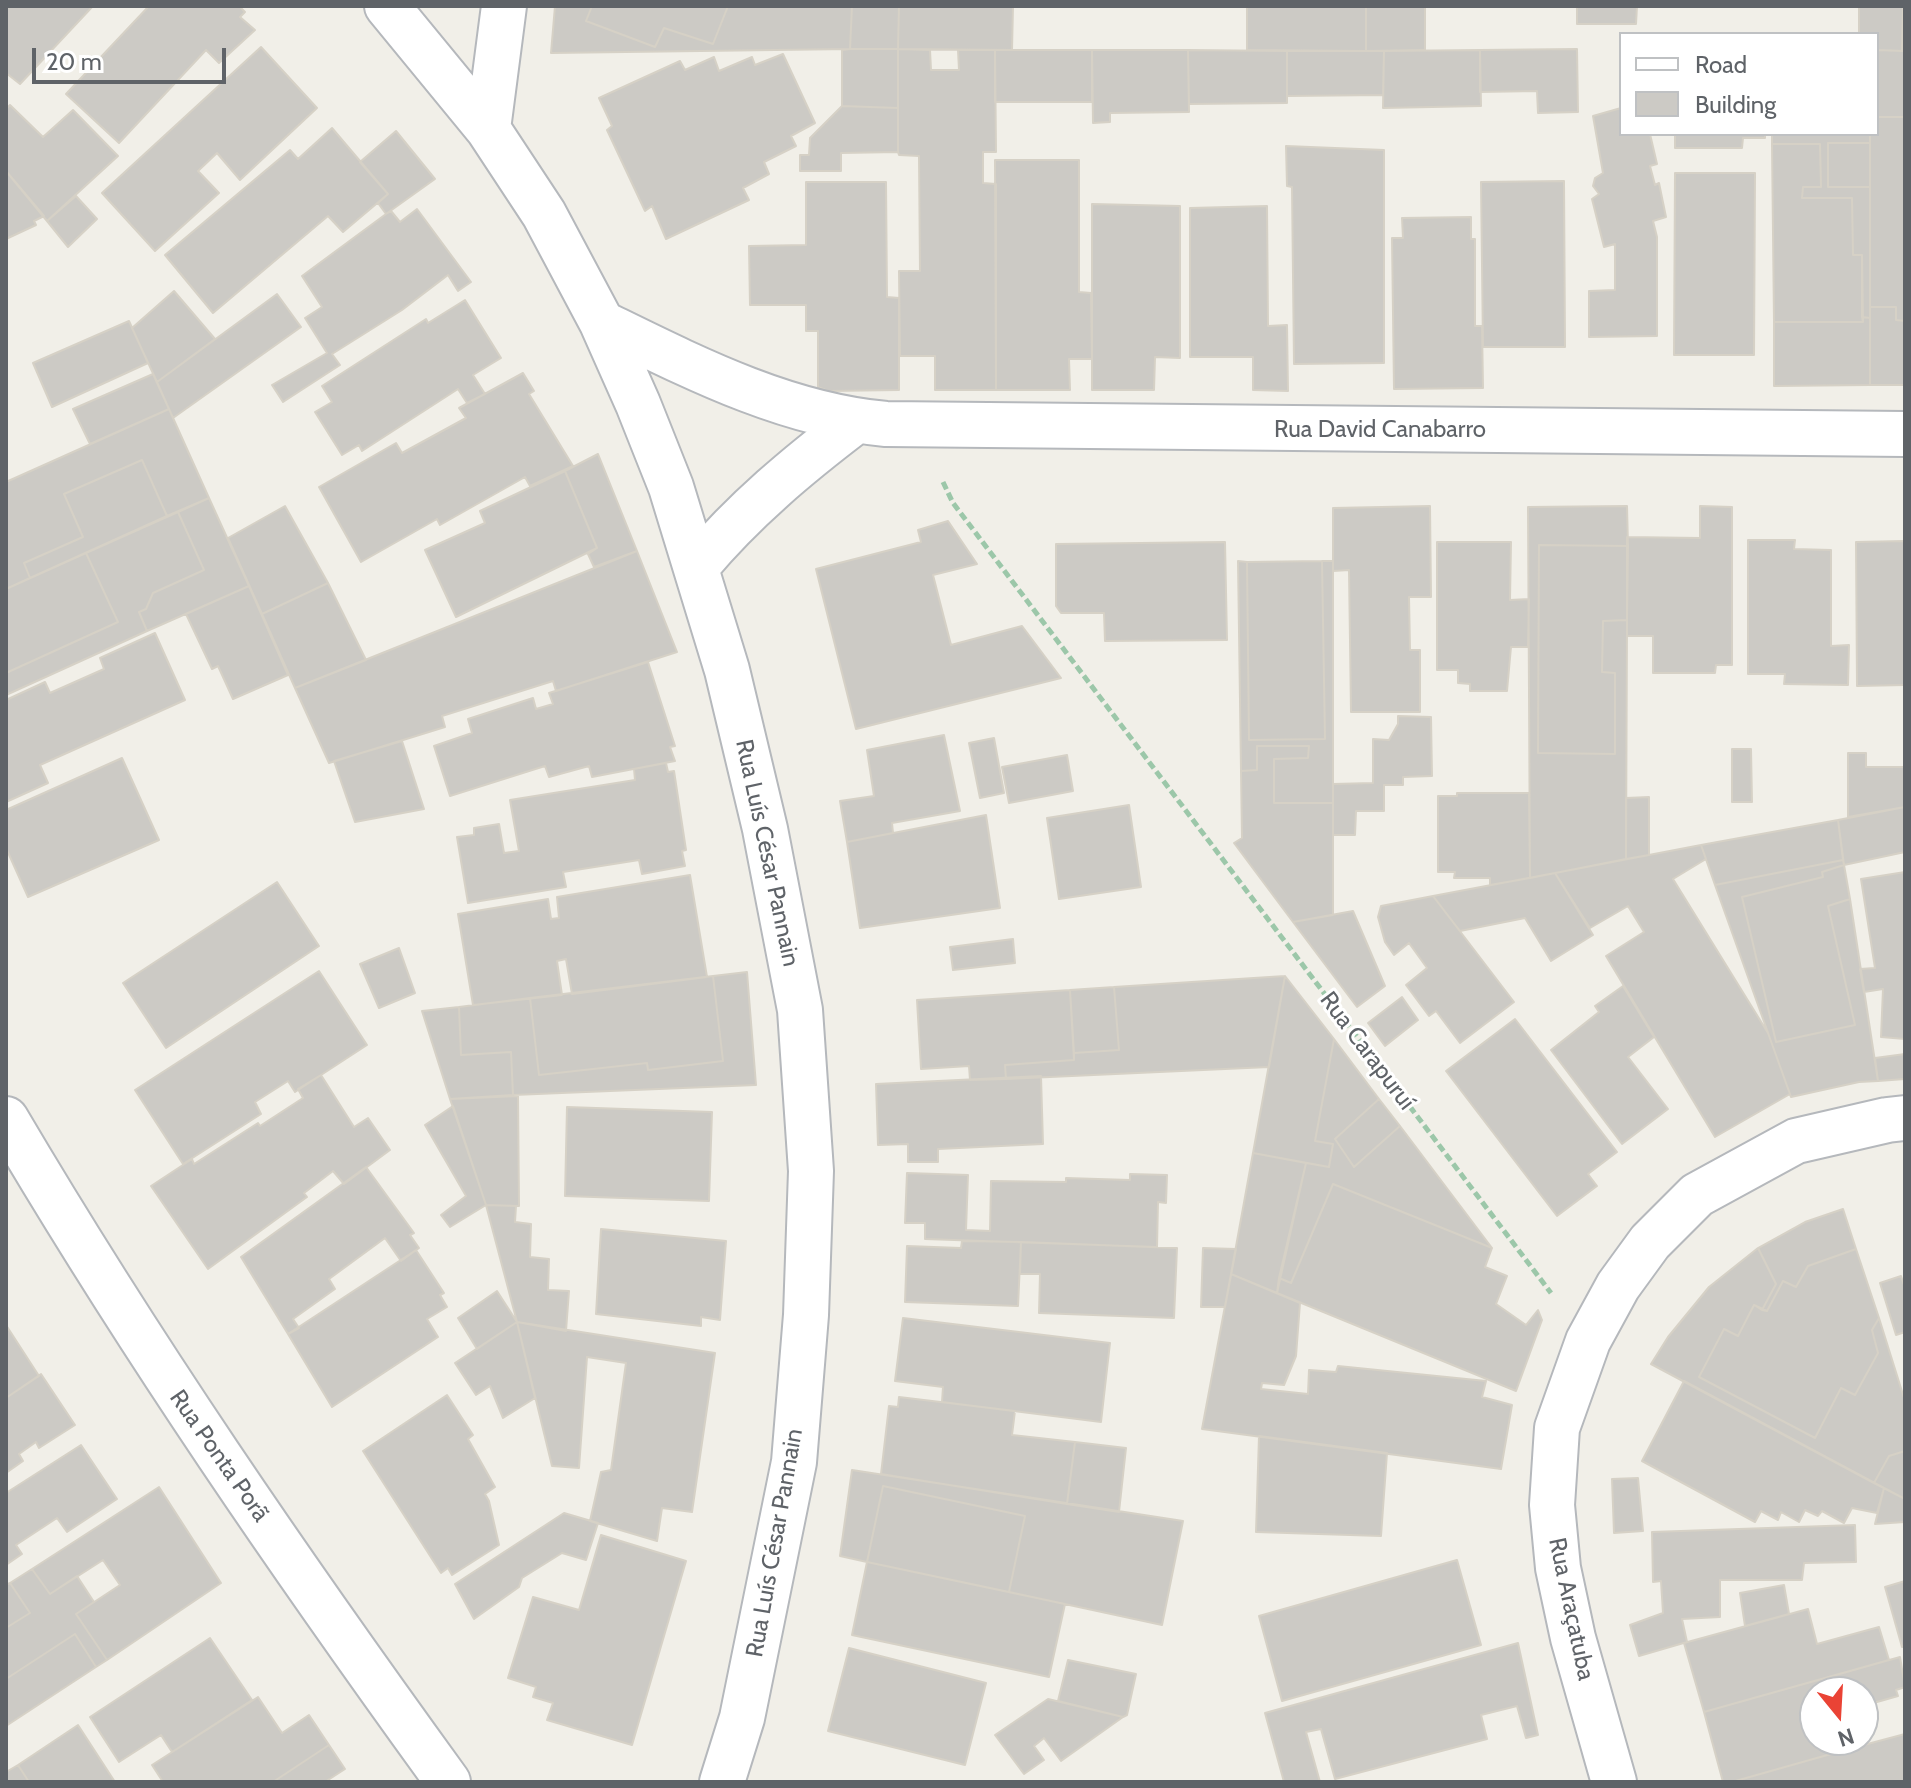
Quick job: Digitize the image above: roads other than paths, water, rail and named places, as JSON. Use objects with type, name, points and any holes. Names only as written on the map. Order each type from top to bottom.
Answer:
[{"type":"street","name":"Rua Luís César Pannain","points":[[387,6],[488,129],[544,214],[602,323],[671,487],[727,670],[765,829],[800,1010],[811,1171],[806,1315],[794,1462],[742,1718],[722,1782]]},
{"type":"street","points":[[488,129],[504,6]]},
{"type":"street","name":"Rua David Canabarro","points":[[602,323],[731,384],[856,421],[914,426],[1905,434]]},
{"type":"street","points":[[697,566],[759,499],[856,421]]},
{"type":"street","name":"Rua Araçatuba","points":[[1614,1782],[1573,1638],[1558,1568],[1552,1505],[1557,1428],[1588,1341],[1618,1286],[1650,1242],[1697,1195],[1796,1141],[1905,1118]]},
{"type":"street","name":"Rua Ponta Porã","points":[[6,1119],[61,1213],[173,1389],[361,1662],[448,1782]]}]
